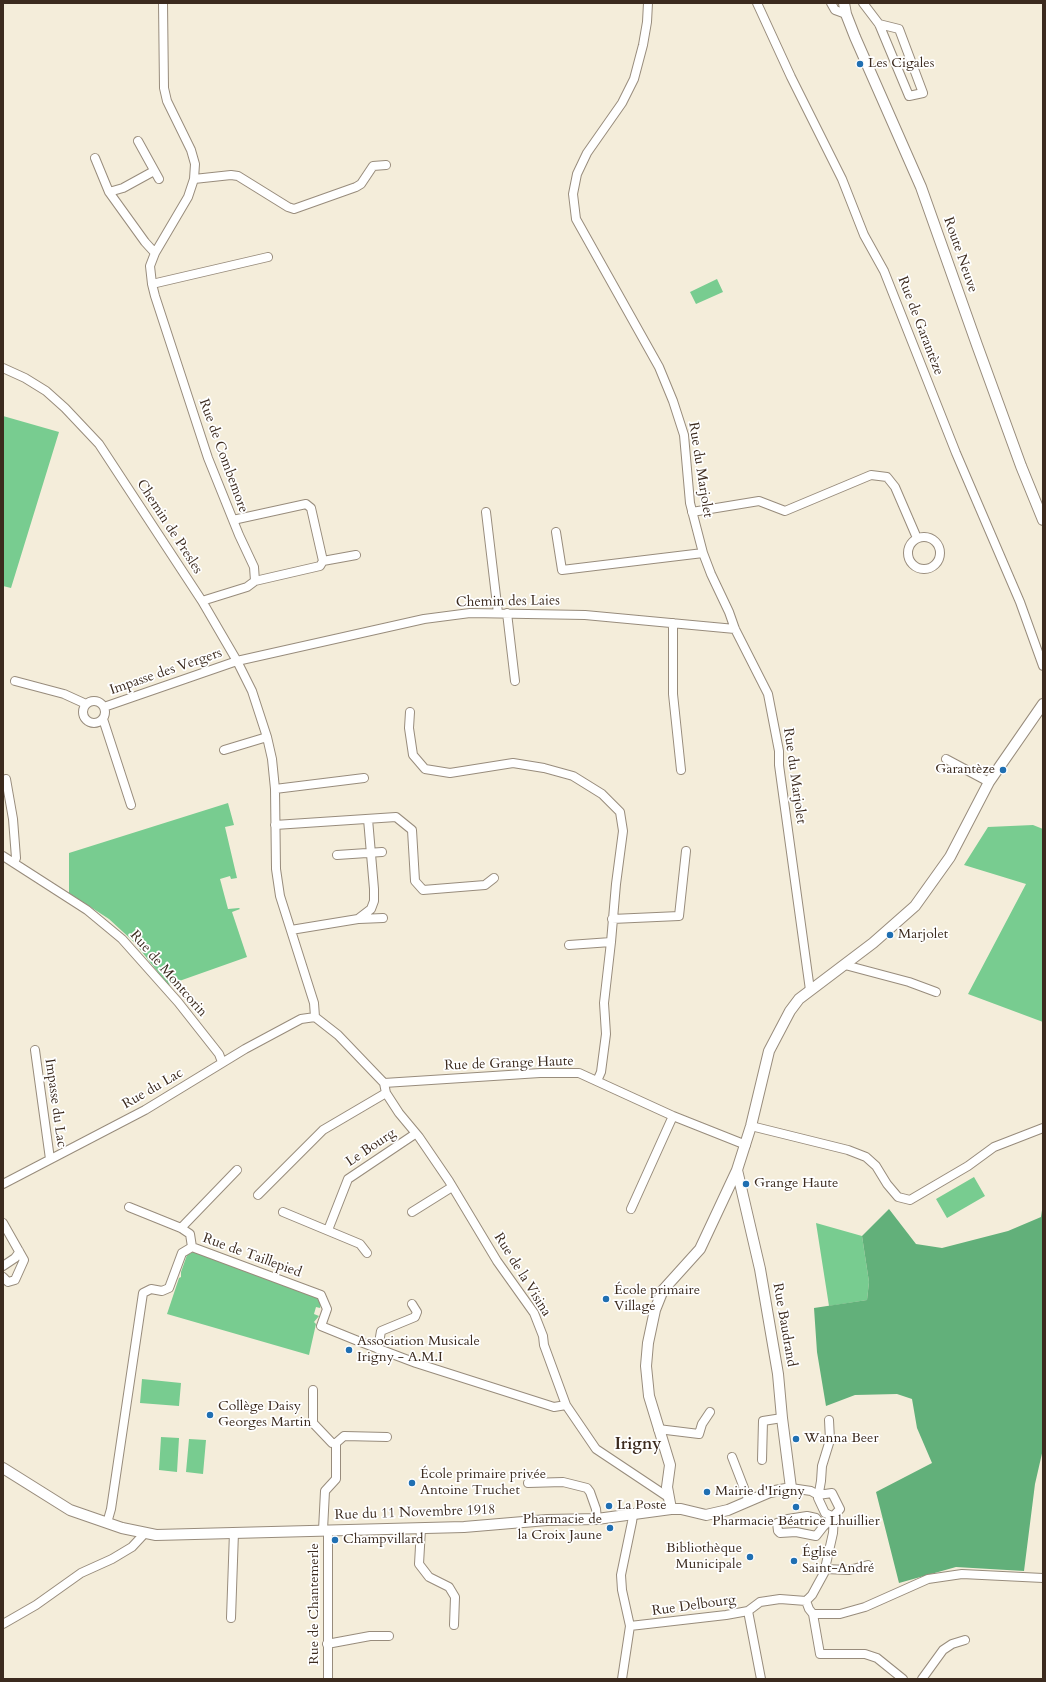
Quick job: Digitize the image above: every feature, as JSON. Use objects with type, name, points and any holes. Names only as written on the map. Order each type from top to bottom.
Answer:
[{"type":"street","name":"Rue de Combemore","points":[[163,3],[164,88],[167,101],[191,150],[195,164],[194,179],[188,197],[155,253],[150,266],[152,284],[154,296],[208,458],[254,567],[255,581]]},
{"type":"street","name":"Rue du Marjolet","points":[[648,3],[647,22],[634,79],[622,103],[587,153],[577,174],[573,194],[576,219],[659,366],[673,401],[684,435],[692,512],[703,553],[735,628],[770,699],[779,751],[810,990]]},
{"type":"street","name":"Rue de Garantèze","points":[[757,3],[791,76],[842,178],[864,235],[887,276],[958,460],[1020,602],[1043,666]]},
{"type":"street","points":[[831,3],[836,10],[846,14]]},
{"type":"street","name":"Route Neuve","points":[[844,3],[846,14],[921,187],[980,352],[1043,520]]},
{"type":"street","points":[[863,3],[879,24],[909,96],[923,93],[899,29],[879,24]]},
{"type":"street","points":[[138,141],[159,179]]},
{"type":"street","points":[[95,158],[110,192],[145,242],[155,253]]},
{"type":"street","points":[[194,179],[231,175],[238,176],[288,207],[294,209],[356,187],[361,184],[373,166],[386,165]]},
{"type":"street","points":[[110,192],[123,188],[154,171]]},
{"type":"street","points":[[152,284],[268,257]]},
{"type":"street","name":"Chemin de Presles","points":[[3,368],[25,378],[46,391],[65,408],[99,444],[202,601],[237,661],[252,691],[267,737],[272,759],[275,789],[276,868],[280,896],[314,1003],[315,1017]]},
{"type":"street","points":[[692,512],[759,501],[785,511],[871,475],[887,477],[895,487],[917,538]]},
{"type":"street","points":[[202,601],[247,587],[255,581],[320,566],[323,561],[311,508],[306,504],[233,520]]},
{"type":"street","points":[[486,512],[502,613],[515,681]]},
{"type":"street","points":[[556,532],[562,570],[703,553]]},
{"type":"street","points":[[323,561],[356,555]]},
{"type":"street","name":"Chemin des Laies","points":[[237,661],[424,619],[470,613],[586,615],[735,628]]},
{"type":"street","points":[[673,623],[673,694],[681,770]]},
{"type":"street","name":"Impasse des Vergers","points":[[104,707],[237,661]]},
{"type":"street","name":"Impasse des Vergers","points":[[15,681],[64,694],[86,704],[92,701],[100,702],[104,707],[105,713],[103,719],[131,805]]},
{"type":"street","points":[[86,704],[83,711],[87,720],[94,723],[103,719]]},
{"type":"street","points":[[671,1509],[667,1488],[670,1465],[649,1396],[646,1366],[648,1343],[655,1310],[663,1290],[700,1249],[727,1194],[746,1145],[769,1050],[790,1011],[799,999],[845,965],[915,906],[950,856],[989,782],[1043,704]]},
{"type":"street","points":[[410,712],[409,728],[413,755],[426,769],[450,773],[513,763],[544,768],[572,776],[602,794],[620,812],[623,831],[612,919],[604,1003],[606,1034],[601,1072],[597,1081]]},
{"type":"street","points":[[224,750],[267,737]]},
{"type":"street","points":[[946,759],[989,782]]},
{"type":"street","points":[[275,789],[364,778]]},
{"type":"street","points":[[6,779],[13,819],[16,858],[14,863]]},
{"type":"street","points":[[275,825],[396,817],[412,830],[415,881],[423,890],[485,885],[494,878]]},
{"type":"street","points":[[358,919],[371,909],[374,901],[368,819]]},
{"type":"street","points":[[337,855],[382,852]]},
{"type":"street","points":[[612,919],[679,916],[686,852]]},
{"type":"street","name":"Rue de Montcorin","points":[[4,860],[14,863],[86,910],[122,939],[178,1002],[219,1054],[222,1062]]},
{"type":"street","points":[[291,930],[358,919],[383,918]]},
{"type":"street","points":[[569,945],[611,942]]},
{"type":"street","points":[[845,965],[909,982],[936,992]]},
{"type":"street","points":[[315,1017],[338,1035],[384,1083]]},
{"type":"street","name":"Rue du Lac","points":[[3,1184],[151,1107],[222,1062],[301,1019],[315,1017]]},
{"type":"street","name":"Impasse du Lac","points":[[35,1050],[50,1159]]},
{"type":"street","name":"Rue de Grange Haute","points":[[384,1083],[540,1073],[579,1073],[673,1116],[746,1145]]},
{"type":"street","name":"Rue de la Visina","points":[[384,1083],[386,1092],[452,1186],[497,1261],[534,1314],[566,1405],[596,1449],[668,1497]]},
{"type":"street","points":[[258,1195],[324,1130],[386,1092]]},
{"type":"street","points":[[631,1209],[673,1116]]},
{"type":"street","points":[[751,1126],[848,1150],[866,1157],[876,1166],[887,1184],[898,1197],[910,1200],[968,1166],[994,1147],[1043,1128]]},
{"type":"street","name":"Le Bourg","points":[[328,1230],[348,1179],[415,1134]]},
{"type":"street","points":[[181,1228],[237,1170]]},
{"type":"street","name":"Rue Baudrand","points":[[737,1170],[760,1269],[778,1374],[791,1488]]},
{"type":"street","points":[[412,1212],[452,1186]]},
{"type":"street","points":[[727,1194],[745,1201]]},
{"type":"street","points":[[129,1207],[181,1228],[190,1234],[192,1247]]},
{"type":"street","points":[[283,1212],[360,1244],[367,1253]]},
{"type":"street","points":[[3,1223],[24,1260],[24,1264],[15,1280],[8,1282],[3,1277]]},
{"type":"street","name":"Rue de Taillepied","points":[[107,1523],[111,1509],[143,1293],[151,1290],[162,1291],[169,1288],[182,1253],[192,1247],[320,1295],[327,1309],[322,1326],[416,1363],[554,1407],[566,1405]]},
{"type":"street","points":[[3,1266],[15,1258],[19,1251]]},
{"type":"street","points":[[378,1349],[381,1331],[415,1317],[417,1312],[412,1304]]},
{"type":"street","points":[[313,1390],[313,1423],[332,1443],[336,1443],[344,1436],[387,1437]]},
{"type":"street","points":[[658,1429],[699,1434],[702,1424],[710,1412]]},
{"type":"street","points":[[762,1460],[763,1421],[782,1418]]},
{"type":"street","points":[[829,1420],[830,1440],[822,1466],[818,1498],[825,1513],[834,1517]]},
{"type":"street","name":"Rue de Chantemerle","points":[[328,1679],[324,1491],[336,1479],[336,1443]]},
{"type":"street","points":[[732,1457],[749,1501]]},
{"type":"street","name":"Rue du 11 Novembre 1918","points":[[3,1468],[70,1510],[107,1523],[145,1533],[168,1535],[492,1526],[547,1520],[597,1519],[671,1509],[681,1509],[706,1515],[728,1510],[770,1492],[791,1488]]},
{"type":"street","points":[[528,1483],[562,1482],[587,1488],[596,1509],[597,1519]]},
{"type":"street","points":[[791,1488],[811,1490],[818,1495],[832,1493],[840,1509],[816,1536],[796,1532],[780,1533],[778,1531],[777,1523],[788,1519],[807,1516],[816,1518],[824,1526]]},
{"type":"street","points":[[622,1679],[630,1626],[622,1590],[622,1569],[633,1514]]},
{"type":"street","points":[[834,1517],[833,1533],[825,1569],[812,1595],[806,1601],[813,1614],[820,1654],[865,1654],[877,1658],[903,1679]]},
{"type":"street","points":[[421,1529],[419,1564],[429,1577],[449,1587],[455,1597],[454,1625]]},
{"type":"street","points":[[231,1618],[234,1532]]},
{"type":"street","points":[[3,1624],[36,1605],[81,1573],[112,1559],[132,1547],[145,1533]]},
{"type":"street","points":[[825,1569],[849,1570],[868,1565]]},
{"type":"street","points":[[813,1614],[840,1614],[865,1607],[928,1579],[962,1574],[1043,1578]]},
{"type":"street","name":"Rue Delbourg","points":[[630,1626],[726,1615],[748,1611],[760,1602],[780,1599],[806,1601]]},
{"type":"street","points":[[748,1611],[761,1679]]},
{"type":"street","points":[[328,1644],[370,1636],[389,1636]]},
{"type":"street","points":[[922,1679],[943,1650],[952,1644],[965,1640]]},
{"type":"green space","points":[[717,279],[723,292],[696,304],[690,292]]},
{"type":"green space","points":[[3,416],[59,432],[11,588],[3,586]]},
{"type":"green space","points":[[228,803],[234,825],[225,827],[237,878],[231,879],[230,876],[220,879],[228,909],[240,909],[232,912],[247,957],[168,985],[135,943],[109,919],[69,893],[69,853]]},
{"type":"green space","points":[[1033,825],[1043,829],[1043,1022],[968,994],[1026,884],[964,865],[988,827]]},
{"type":"green space","points":[[974,1177],[985,1196],[947,1218],[936,1199]]},
{"type":"green space","points":[[1043,1203],[1043,1449],[1035,1484],[1024,1571],[956,1567],[899,1583],[876,1492],[932,1463],[917,1428],[912,1399],[897,1394],[855,1395],[826,1406],[817,1352],[814,1308],[867,1300],[869,1282],[862,1236],[889,1209],[916,1244],[942,1248],[1008,1231],[1041,1217]]},
{"type":"green space","points":[[816,1223],[862,1236],[869,1282],[867,1300],[829,1306]]},
{"type":"green space","points":[[193,1252],[318,1298],[322,1302],[320,1308],[316,1307],[314,1314],[319,1316],[314,1322],[316,1324],[309,1355],[167,1314],[179,1278],[181,1277],[181,1272],[187,1255]]},
{"type":"green space","points":[[142,1379],[181,1383],[179,1406],[140,1403]]},
{"type":"green space","points":[[161,1437],[179,1438],[177,1472],[159,1470]]},
{"type":"green space","points":[[189,1439],[206,1440],[203,1474],[186,1472]]},
{"type":"place","name":"Les Cigales","points":[[860,64]]},
{"type":"place","name":"Garantèze","points":[[1003,770]]},
{"type":"place","name":"Marjolet","points":[[890,935]]},
{"type":"place","name":"Grange Haute","points":[[746,1184]]},
{"type":"place","name":"École primaire Village","points":[[606,1299]]},
{"type":"place","name":"Association Musicale Irigny - A.M.I","points":[[349,1350]]},
{"type":"place","name":"Collège Daisy Georges Martin","points":[[210,1415]]},
{"type":"place","name":"Wanna Beer","points":[[796,1439]]},
{"type":"place","name":"École primaire privée Antoine Truchet","points":[[412,1483]]},
{"type":"place","name":"Mairie d'Irigny","points":[[707,1492]]},
{"type":"place","name":"La Poste","points":[[609,1506]]},
{"type":"place","name":"Pharmacie Béatrice Lhuillier","points":[[796,1507]]},
{"type":"place","name":"Pharmacie de la Croix Jaune","points":[[610,1528]]},
{"type":"place","name":"Champvillard","points":[[335,1540]]},
{"type":"place","name":"Bibliothèque Municipale","points":[[750,1557]]},
{"type":"place","name":"Église Saint-André","points":[[794,1561]]},
{"type":"district","name":"Irigny","points":[[638,1445]]}]
